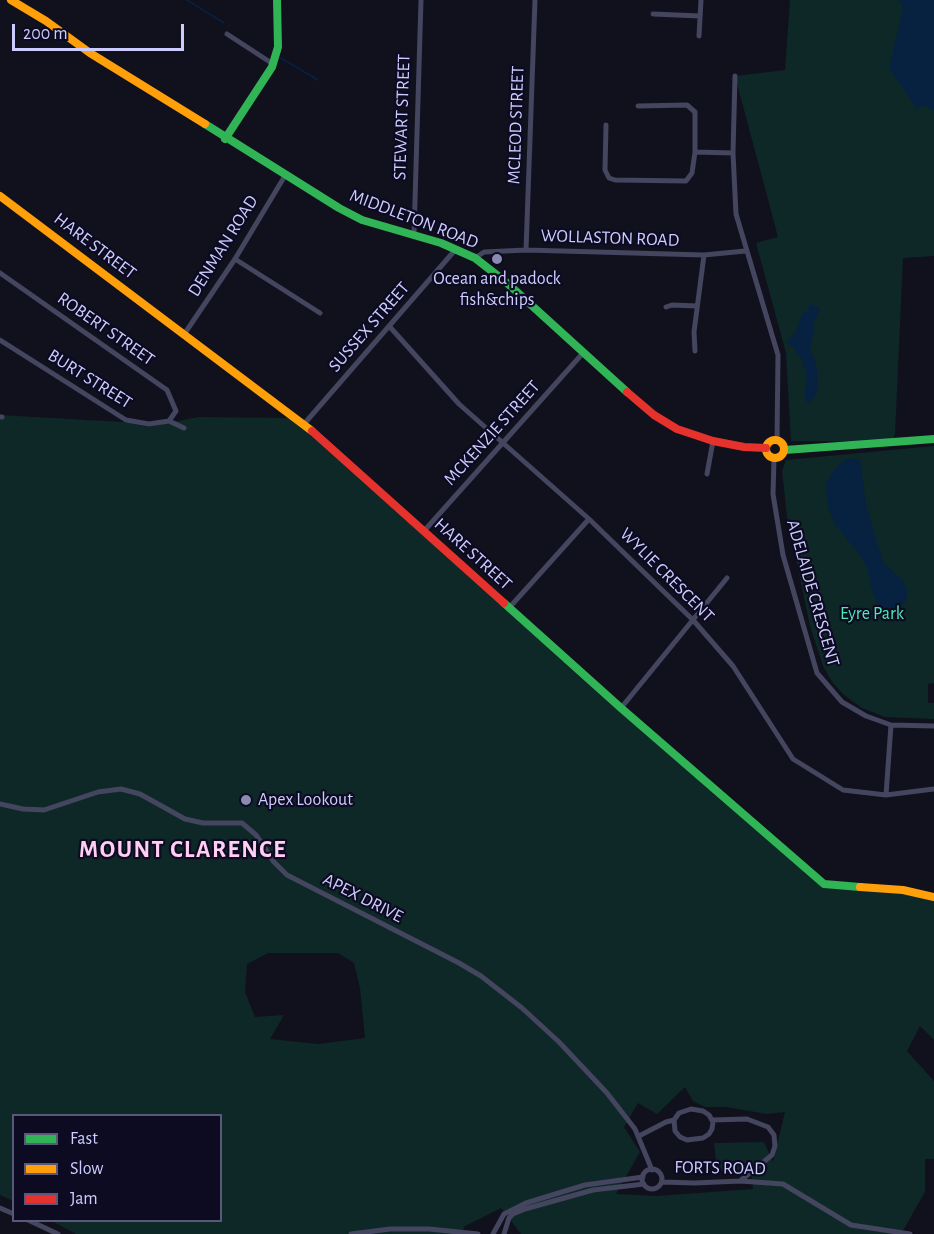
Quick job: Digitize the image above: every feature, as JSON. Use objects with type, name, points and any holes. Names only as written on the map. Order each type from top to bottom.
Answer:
[{"type":"street","name":"MIDDLETON ROAD","points":[[11,0],[23,5],[90,53],[225,139],[339,208],[362,220],[414,234],[475,258],[654,415],[677,429],[713,441],[744,447],[766,448]]},
{"type":"street","points":[[225,139],[266,79],[273,64],[278,47],[277,0]]},
{"type":"street","name":"STEWART STREET","points":[[414,234],[421,0]]},
{"type":"street","name":"MCLEOD STREET","points":[[526,250],[536,0]]},
{"type":"street","points":[[699,36],[701,0]]},
{"type":"street","points":[[653,14],[700,16]]},
{"type":"street","points":[[227,34],[273,64]]},
{"type":"street","points":[[735,76],[733,153],[736,214],[778,355],[777,440]]},
{"type":"street","points":[[606,125],[605,170],[609,178],[686,181],[692,173],[695,152],[695,112],[687,105],[638,106]]},
{"type":"street","points":[[695,152],[733,153]]},
{"type":"street","name":"DENMAN ROAD","points":[[185,333],[235,259],[286,174]]},
{"type":"street","name":"HARE STREET","points":[[0,196],[304,424],[621,708],[824,884],[903,890],[934,897]]},
{"type":"street","name":"SUSSEX STREET","points":[[304,424],[456,249]]},
{"type":"street","name":"WOLLASTON ROAD","points":[[475,258],[484,252],[526,250],[704,255],[745,250]]},
{"type":"street","points":[[695,351],[694,332],[704,255]]},
{"type":"street","points":[[235,259],[320,313]]},
{"type":"street","name":"ROBERT STREET","points":[[0,273],[167,390],[176,411],[169,421]]},
{"type":"street","points":[[666,308],[683,304],[697,306]]},
{"type":"street","name":"WYLIE CRESCENT","points":[[390,327],[459,404],[589,519],[693,620],[733,666],[793,759],[843,790],[886,795],[934,789]]},
{"type":"street","name":"BURT STREET","points":[[0,340],[126,420],[149,424],[169,421]]},
{"type":"street","name":"MCKENZIE STREET","points":[[424,531],[583,353]]},
{"type":"street","points":[[169,421],[184,428]]},
{"type":"street","points":[[785,450],[934,439]]},
{"type":"street","points":[[777,440],[783,444],[785,450],[781,457],[774,459],[767,455],[766,448],[770,442],[777,440]]},
{"type":"street","points":[[707,474],[713,441]]},
{"type":"street","name":"ADELAIDE CRESCENT","points":[[774,459],[773,494],[783,555],[817,673],[828,688],[853,710],[891,724],[934,726]]},
{"type":"street","points":[[509,608],[589,519]]},
{"type":"street","points":[[621,708],[727,578]]},
{"type":"street","points":[[886,795],[891,724]]},
{"type":"street","name":"APEX DRIVE","points":[[0,804],[23,809],[51,810],[98,792],[121,789],[140,794],[185,819],[203,823],[242,823],[256,836],[274,862],[287,875],[459,963],[506,995],[559,1042],[599,1084],[639,1136],[652,1170]]},
{"type":"street","points":[[694,1109],[707,1113],[712,1120],[712,1129],[708,1134],[692,1140],[683,1138],[677,1134],[674,1120],[679,1113],[694,1109]]},
{"type":"street","points":[[712,1120],[747,1119],[768,1126],[774,1135],[775,1146],[772,1155],[740,1181]]},
{"type":"street","points":[[639,1136],[674,1120]]},
{"type":"street","points":[[652,1170],[660,1173],[662,1182],[654,1189],[646,1187],[643,1177],[645,1173],[652,1170]]},
{"type":"street","points":[[493,1234],[504,1214],[526,1203],[585,1185],[643,1177]]},
{"type":"street","name":"FORTS ROAD","points":[[662,1182],[740,1181],[783,1184],[851,1224],[910,1234]]},
{"type":"street","points":[[504,1234],[509,1218],[525,1209],[593,1190],[644,1184]]},
{"type":"street","points":[[30,1222],[58,1234]]},
{"type":"street","points":[[351,1234],[390,1229],[429,1229],[478,1234]]},
{"type":"green space","points":[[790,0],[934,0],[934,256],[903,258],[893,442],[791,441],[786,353],[756,243],[778,237],[735,76],[785,70]]},
{"type":"green space","points":[[0,415],[123,422],[149,427],[198,417],[297,418],[821,882],[934,897],[934,1040],[920,1026],[907,1051],[934,1081],[934,1159],[925,1159],[925,1192],[901,1234],[521,1234],[501,1208],[465,1226],[461,1234],[76,1234],[54,1222],[222,1222],[222,1114],[12,1114],[12,1201],[0,1195]],"holes":[[[268,953],[338,953],[354,963],[360,988],[365,1038],[318,1044],[270,1039],[284,1015],[255,1017],[245,992],[247,964]],[[685,1087],[693,1101],[705,1107],[726,1107],[767,1114],[785,1112],[773,1162],[764,1142],[714,1143],[717,1169],[731,1174],[750,1166],[753,1189],[656,1196],[616,1194],[640,1152],[624,1127],[638,1103],[657,1114]]]},
{"type":"green space","name":"Eyre Park","points":[[934,446],[934,683],[928,684],[928,703],[934,703],[934,719],[885,717],[862,708],[844,695],[832,682],[823,666],[810,626],[787,516],[782,471],[786,460]]},
{"type":"water","points":[[899,0],[934,0],[934,111],[925,105],[917,109],[889,68],[903,8]]},
{"type":"water","points":[[810,304],[820,308],[813,324],[810,351],[816,362],[818,389],[813,400],[807,403],[804,393],[807,377],[801,357],[798,356],[794,347],[789,346],[788,340],[796,332],[802,314],[807,311]]},
{"type":"water","points":[[847,459],[860,459],[866,505],[884,563],[903,581],[908,591],[906,601],[898,608],[884,608],[876,601],[867,567],[834,523],[828,506],[826,484],[835,468]]},
{"type":"waterway","points":[[187,0],[224,23]]},
{"type":"waterway","points":[[281,58],[318,80]]},
{"type":"traffic: fast","points":[[225,139],[272,67],[278,47],[277,0]]},
{"type":"traffic: fast","points":[[205,124],[362,220],[441,243],[475,258],[507,283],[627,392]]},
{"type":"traffic: fast","points":[[785,450],[934,439]]},
{"type":"traffic: fast","points":[[504,603],[824,884],[860,887]]},
{"type":"traffic: slow","points":[[11,0],[46,21],[90,53],[205,124]]},
{"type":"traffic: slow","points":[[0,196],[312,431]]},
{"type":"traffic: slow","points":[[771,440],[779,440],[784,445],[784,449],[782,456],[771,458],[766,453],[766,445],[771,440]]},
{"type":"traffic: slow","points":[[860,887],[903,890],[934,897]]},
{"type":"traffic: jam","points":[[627,392],[654,415],[677,429],[713,441],[744,447],[766,448]]},
{"type":"traffic: jam","points":[[312,431],[504,603]]},
{"type":"place","name":"Ocean and padock fish&chips","points":[[497,259]]},
{"type":"place","name":"Apex Lookout","points":[[246,800]]},
{"type":"district","name":"MOUNT CLARENCE","points":[[183,850]]}]
